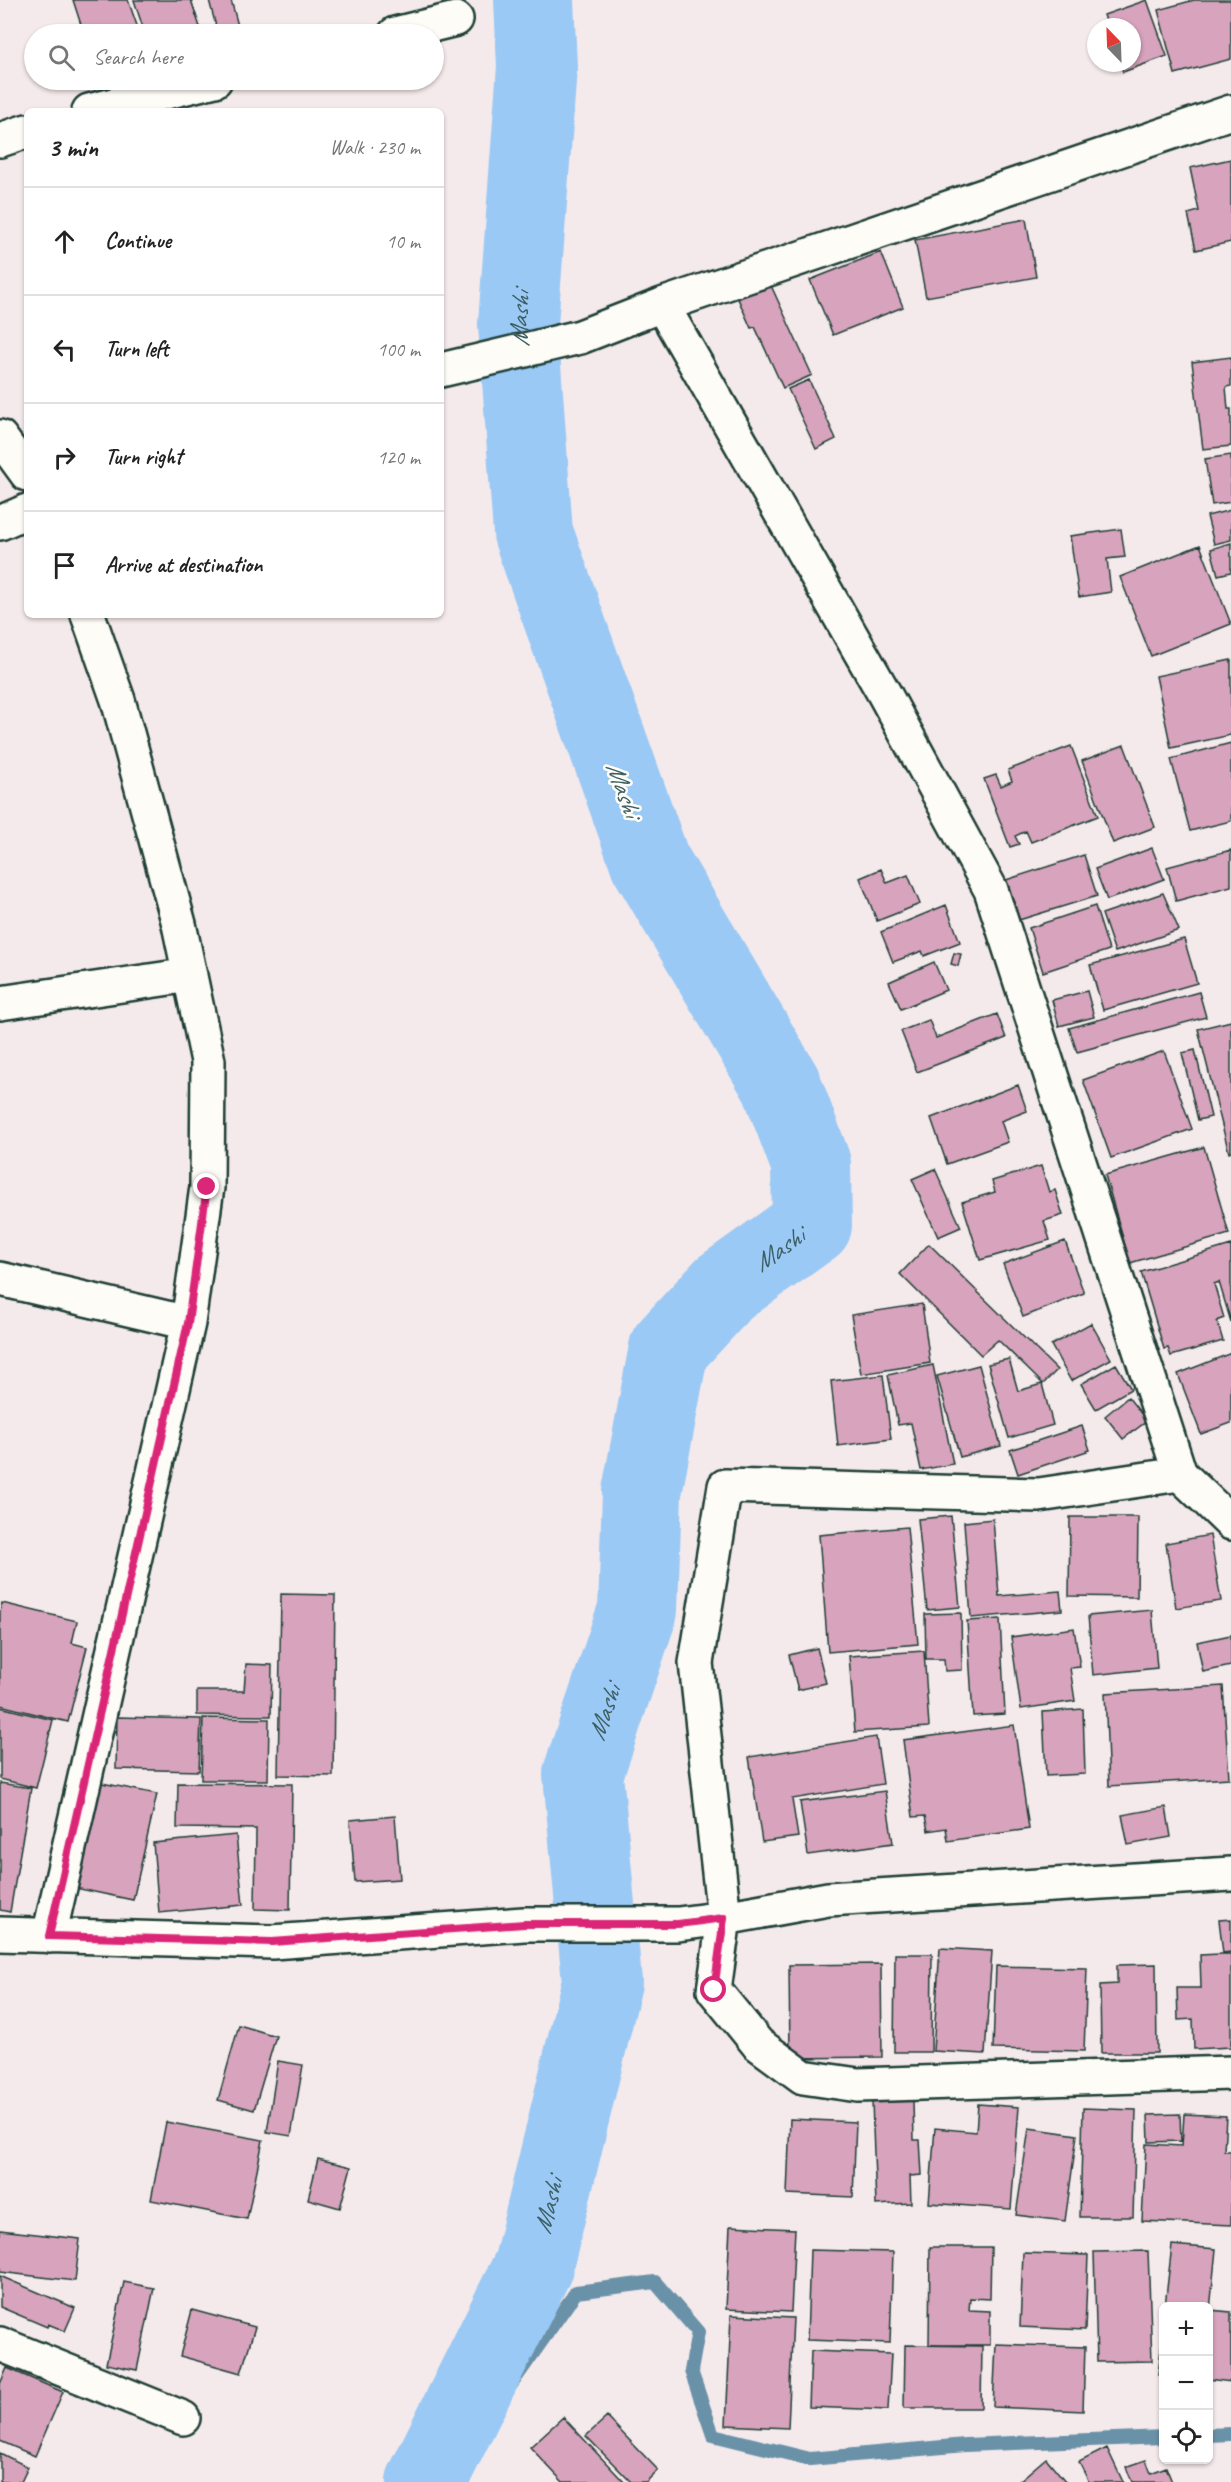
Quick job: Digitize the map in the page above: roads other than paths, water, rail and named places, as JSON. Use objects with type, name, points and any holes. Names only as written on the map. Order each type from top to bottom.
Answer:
[{"type":"street","points":[[436,24],[456,19]]},
{"type":"street","points":[[101,108],[174,90]]},
{"type":"street","points":[[444,369],[580,337],[662,305],[1231,112]]},
{"type":"street","points":[[0,140],[24,131]]},
{"type":"street","points":[[662,305],[885,695],[991,890],[1180,1474],[1231,1523]]},
{"type":"street","points":[[0,437],[24,470]]},
{"type":"street","points":[[0,523],[24,513]]},
{"type":"street","points":[[49,1936],[188,1323],[207,1187],[208,1061],[179,924],[118,700],[89,618]]},
{"type":"street","points":[[0,1003],[190,975]]},
{"type":"street","points":[[0,1279],[188,1323]]},
{"type":"street","points":[[1180,1474],[1039,1495],[725,1486],[696,1663],[724,1918],[714,1990],[758,2044],[803,2077],[858,2085],[1231,2073]]},
{"type":"street","points":[[0,1934],[272,1942],[524,1924],[678,1924],[828,1899],[1231,1874]]},
{"type":"street","points":[[0,2343],[183,2418]]},
{"type":"waterway","name":"Mashi","points":[[426,2482],[533,2266],[602,1982],[583,1774],[638,1610],[642,1492],[669,1348],[724,1288],[812,1225],[811,1164],[781,1084],[650,862],[533,533],[518,324],[537,67],[534,0]]},
{"type":"waterway","points":[[443,2482],[576,2292],[655,2282],[698,2332],[691,2371],[713,2435],[810,2459],[965,2445],[1159,2437]]},
{"type":"waterway","points":[[1213,2435],[1231,2434]]}]
